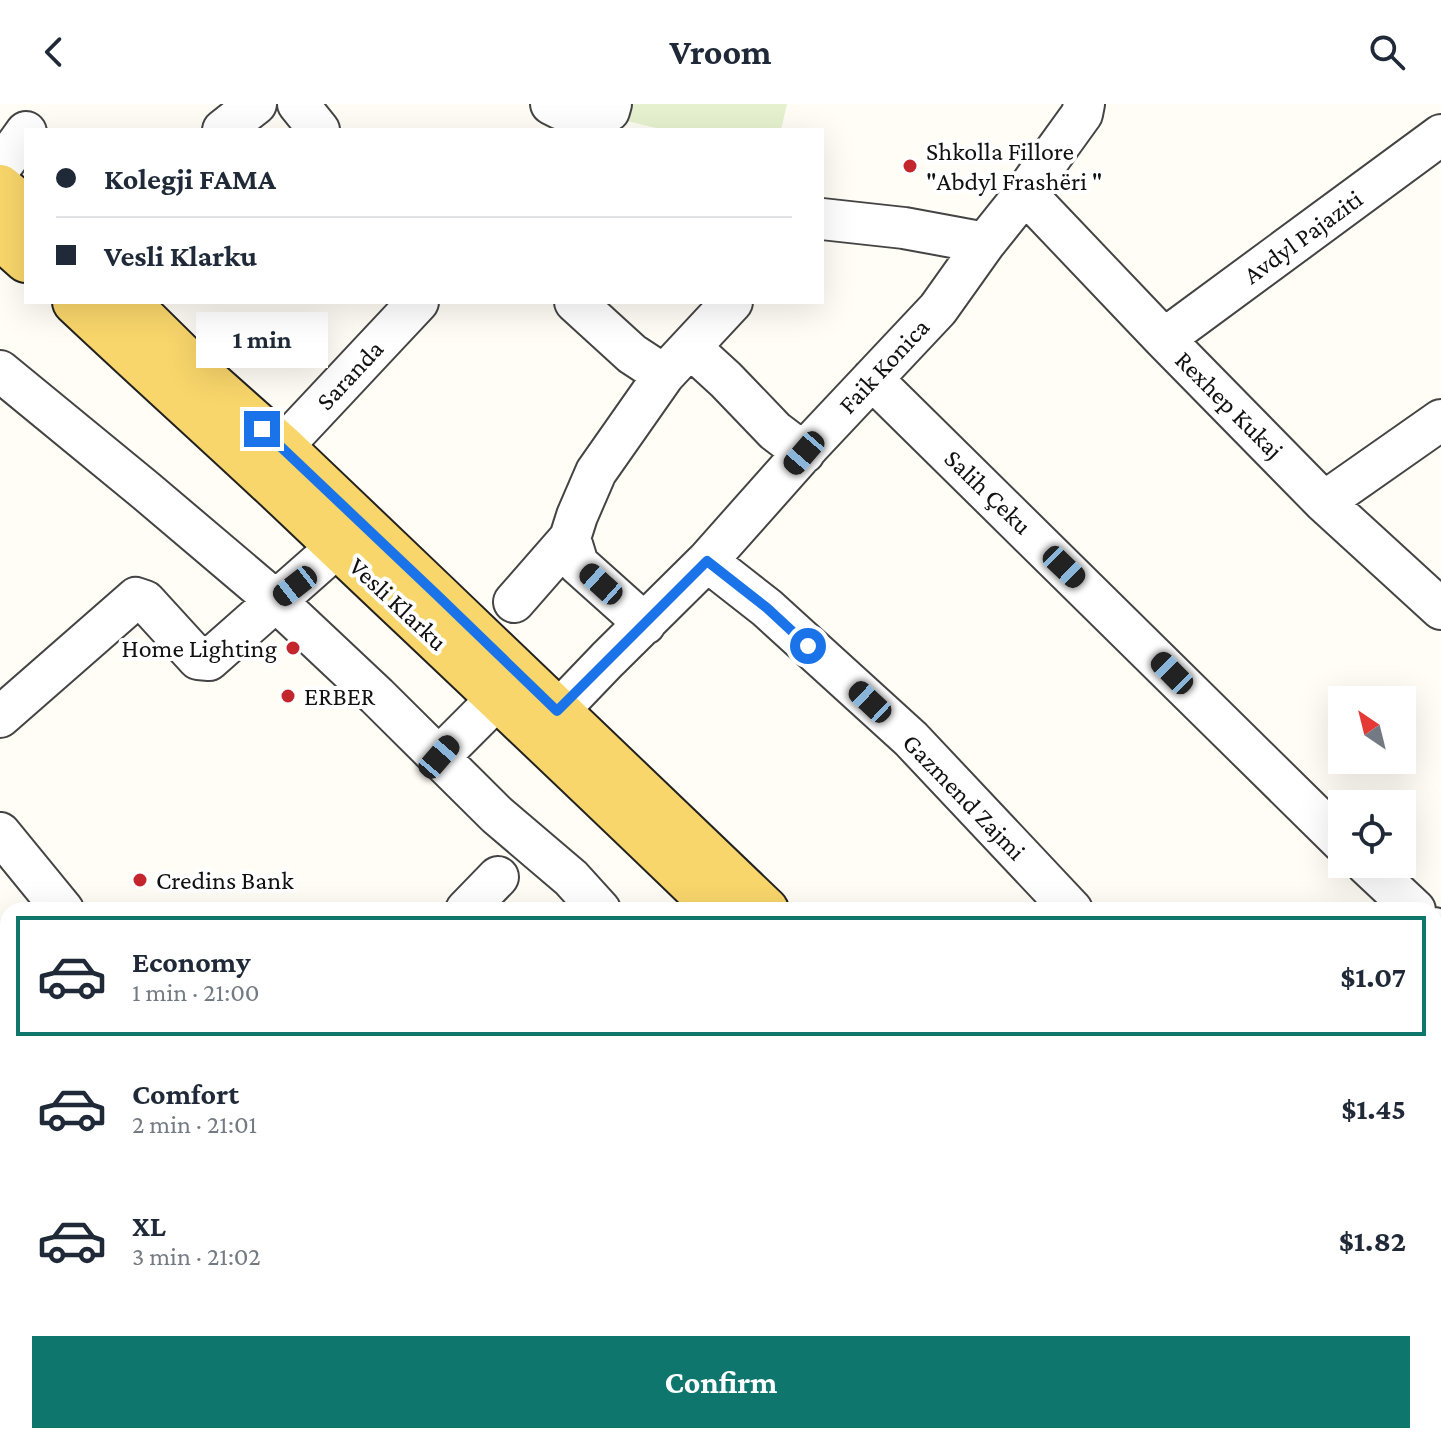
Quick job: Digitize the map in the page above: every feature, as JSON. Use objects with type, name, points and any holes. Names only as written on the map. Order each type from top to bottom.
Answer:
[{"type":"main road","points":[[0,187],[24,207]]},
{"type":"main road","points":[[0,237],[24,258]]},
{"type":"main road","name":"Vesli Klarku","points":[[77,304],[498,698],[547,723],[757,902]]},
{"type":"main road","name":"Vesli Klarku","points":[[129,304],[201,375],[282,447],[547,723],[712,902]]},
{"type":"street","points":[[29,128],[41,104]]},
{"type":"street","points":[[226,128],[256,104]]},
{"type":"street","points":[[298,104],[317,128]]},
{"type":"street","points":[[551,104],[597,118],[609,111],[611,104]]},
{"type":"street","name":"Faik Konica","points":[[547,723],[707,561],[938,309],[1087,107]]},
{"type":"street","points":[[0,168],[24,135]]},
{"type":"street","name":"Avdyl Pajaziti","points":[[1164,339],[1441,135]]},
{"type":"street","name":"Rexhep Kukaj","points":[[1025,193],[1324,502],[1441,609]]},
{"type":"street","points":[[824,219],[904,228],[985,243]]},
{"type":"street","name":"Saranda","points":[[282,447],[416,304]]},
{"type":"street","points":[[577,304],[632,354],[677,361],[726,380],[775,431],[804,453]]},
{"type":"street","points":[[514,602],[570,538],[596,472],[677,361],[730,304]]},
{"type":"street","points":[[0,371],[276,601],[497,815],[571,878],[593,902]]},
{"type":"street","name":"Salih Çeku","points":[[872,379],[1328,828]]},
{"type":"street","points":[[1324,502],[1441,420]]},
{"type":"street","points":[[570,538],[578,564],[645,624]]},
{"type":"street","points":[[0,717],[136,598],[145,601],[198,659],[209,660],[337,547]]},
{"type":"street","name":"Gazmend Zajmi","points":[[707,561],[767,608],[911,739],[1064,902]]},
{"type":"street","points":[[439,757],[498,698]]},
{"type":"street","points":[[0,833],[56,902]]},
{"type":"street","points":[[0,877],[21,902]]},
{"type":"street","points":[[474,902],[498,877]]},
{"type":"street","points":[[1381,878],[1406,902]]},
{"type":"green space","points":[[622,104],[787,104],[781,128],[656,128],[619,119]]},
{"type":"place","name":"Shkolla Fillore \"Abdyl Frashëri \"","points":[[910,166]]},
{"type":"place","name":"Home Lighting","points":[[293,648]]},
{"type":"place","name":"ERBER","points":[[288,696]]},
{"type":"place","name":"Credins Bank","points":[[140,880]]},
{"type":"route","points":[[262,429],[557,711],[707,561],[767,608],[808,646]]}]
